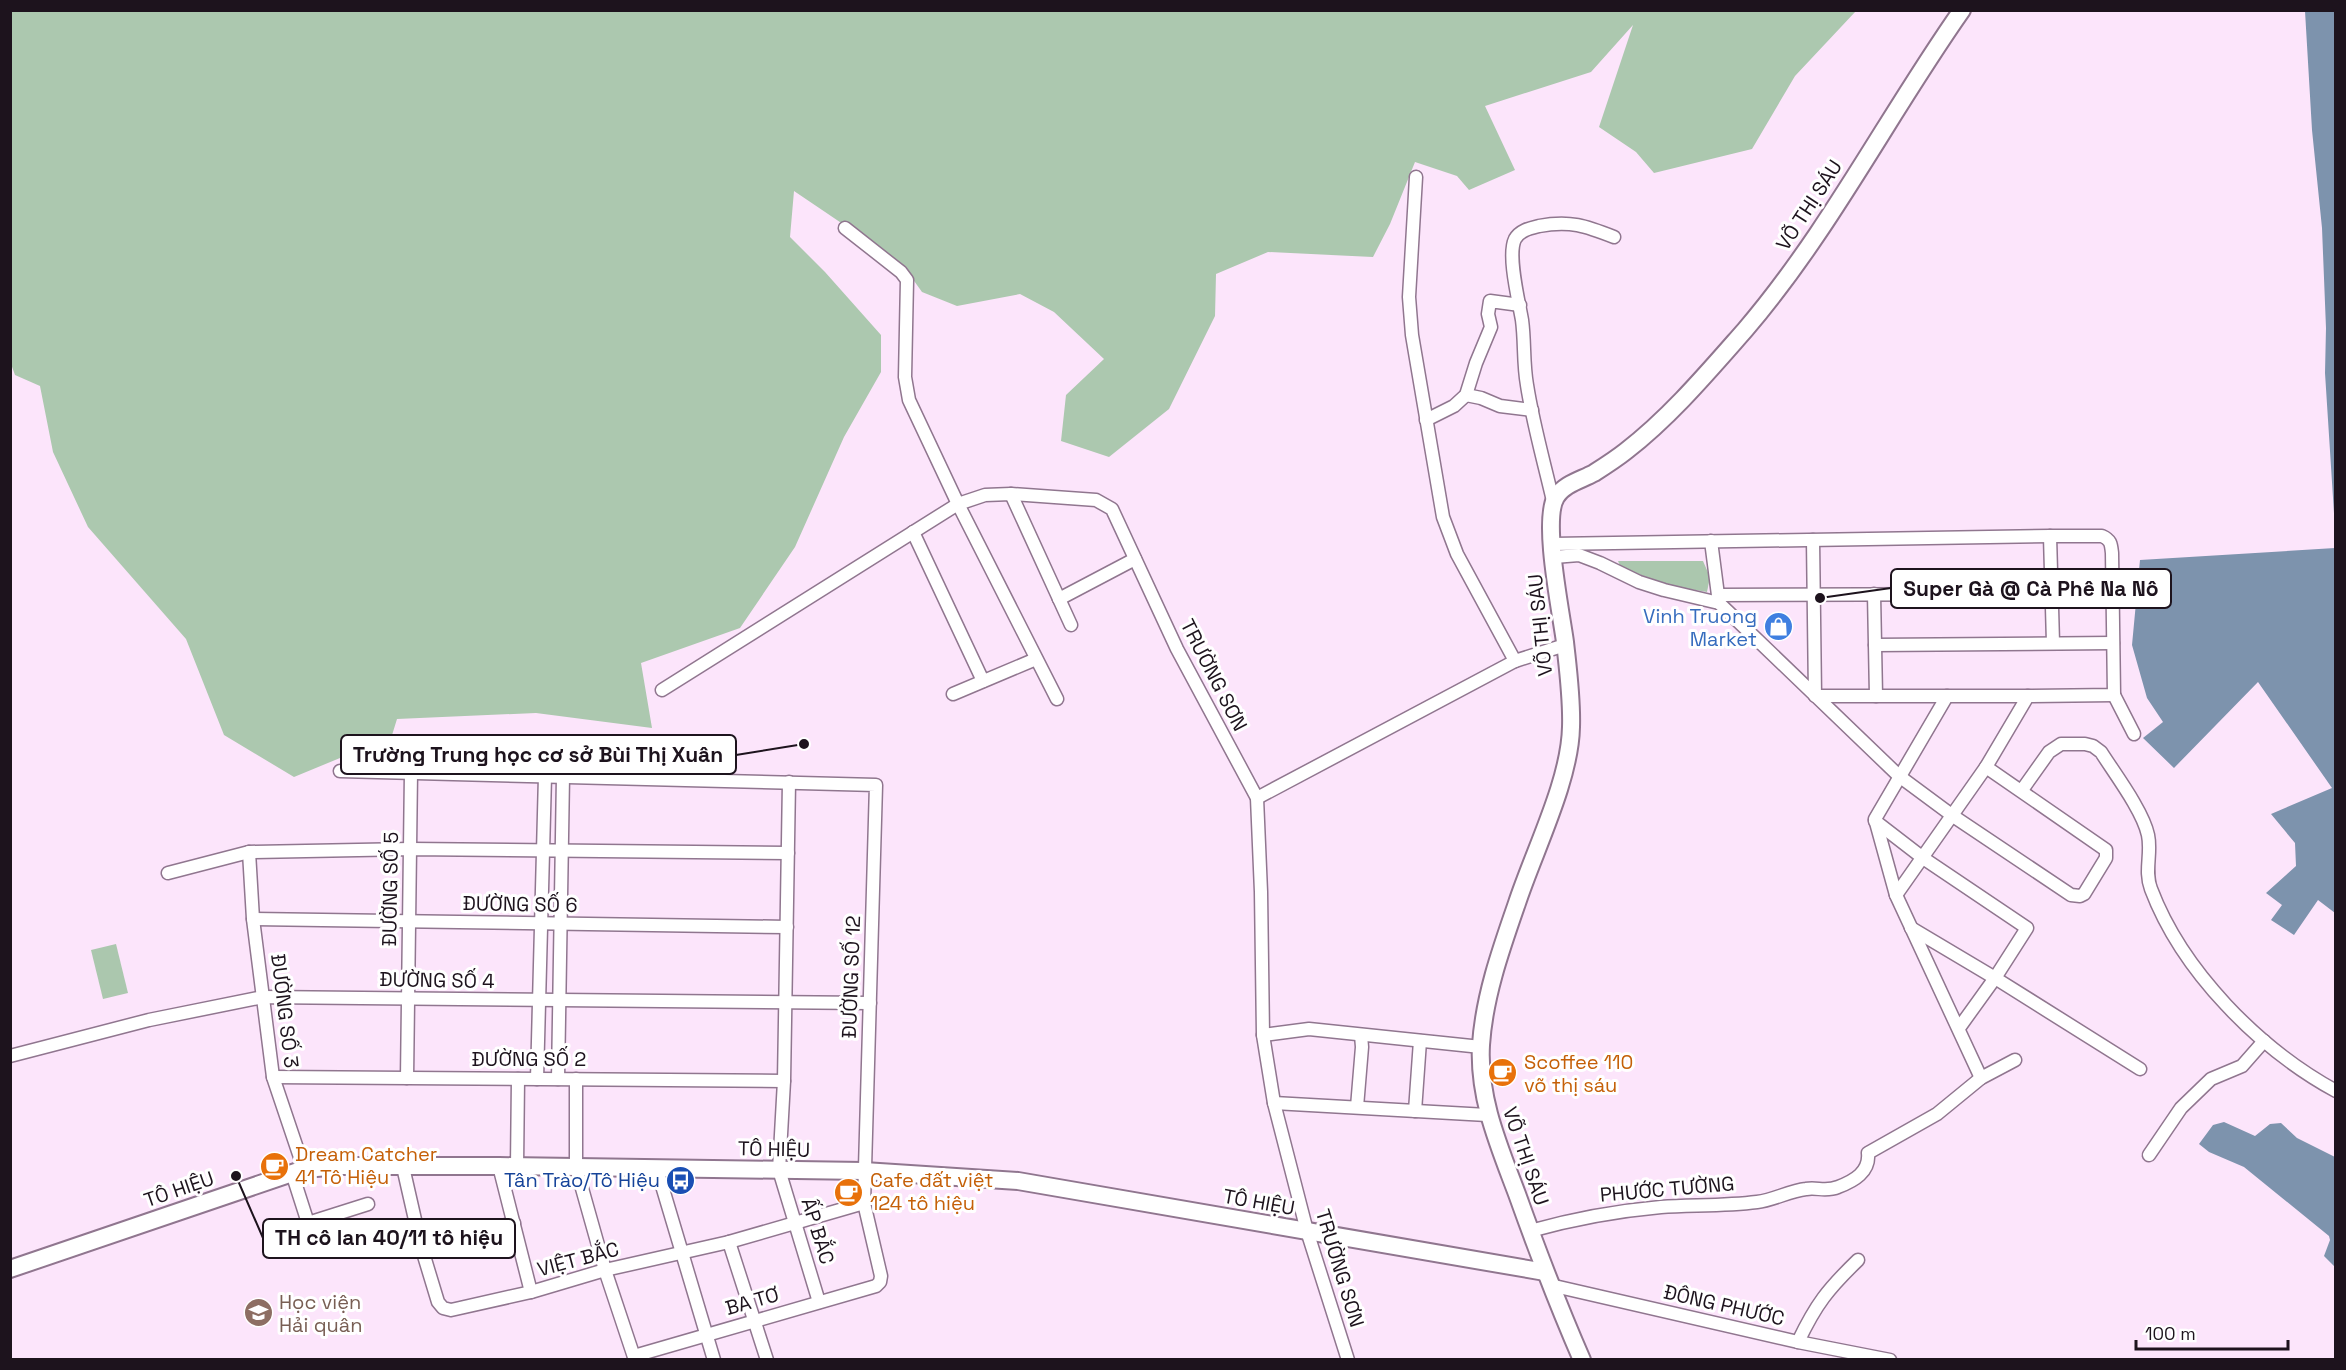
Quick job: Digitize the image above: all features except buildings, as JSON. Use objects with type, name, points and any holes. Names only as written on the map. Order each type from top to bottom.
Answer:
[{"type":"street","name":"VÕ THỊ SÁU","points":[[1582,1359],[1548,1279],[1487,1115],[1480,1047],[1495,972],[1564,771],[1569,747],[1571,725],[1565,645],[1553,550],[1551,516],[1553,501],[1568,485],[1598,471],[1645,436],[1746,328],[1827,219],[1904,96],[1962,10]]},
{"type":"street","points":[[1416,177],[1409,297],[1426,420],[1443,517],[1457,554],[1515,661]]},
{"type":"street","points":[[1553,501],[1526,382],[1520,305],[1513,258],[1516,238],[1521,232],[1530,228],[1569,223],[1586,226],[1614,237]]},
{"type":"street","points":[[846,228],[901,272],[907,280],[906,389],[914,413],[1057,699]]},
{"type":"street","points":[[1426,420],[1454,406],[1466,395],[1491,327],[1488,314],[1490,301],[1520,305]]},
{"type":"street","points":[[1466,395],[1500,406],[1532,410]]},
{"type":"street","points":[[1011,494],[1071,625]]},
{"type":"street","name":"TRƯỜNG SƠN","points":[[662,690],[958,504],[986,495],[1011,494],[1102,502],[1112,509],[1190,674],[1257,798],[1263,1035],[1274,1103],[1307,1231],[1348,1359]]},
{"type":"street","points":[[913,532],[982,681]]},
{"type":"street","points":[[2050,536],[2054,643]]},
{"type":"street","points":[[1553,550],[1711,541],[2102,536],[2111,544],[2114,695],[2134,734]]},
{"type":"street","points":[[1813,540],[1815,696]]},
{"type":"street","points":[[1711,541],[1719,599],[1815,696],[1899,776],[1953,816],[2071,895],[2080,896],[2106,858],[2106,850],[1986,767]]},
{"type":"street","points":[[1553,550],[1600,562],[1639,582],[1664,590],[1719,599],[1814,594],[2052,594]]},
{"type":"street","points":[[1059,599],[1135,560]]},
{"type":"street","points":[[1874,594],[1876,696]]},
{"type":"street","points":[[1875,645],[2113,642]]},
{"type":"street","points":[[1257,798],[1515,661],[1565,645]]},
{"type":"street","points":[[953,693],[1036,659]]},
{"type":"street","points":[[1815,696],[2114,695]]},
{"type":"street","points":[[1947,696],[1876,813],[1875,821],[1896,896],[1981,1078],[2015,1060]]},
{"type":"street","points":[[1896,896],[1986,767],[2028,696]]},
{"type":"street","points":[[2022,790],[2049,752],[2061,744],[2085,744],[2101,752],[2144,822],[2148,832],[2150,851],[2148,879],[2162,912],[2196,968],[2239,1018],[2264,1041],[2298,1069],[2336,1091]]},
{"type":"street","points":[[340,771],[789,782]]},
{"type":"street","name":"ĐƯỜNG SỐ 5","points":[[407,1078],[411,772]]},
{"type":"street","points":[[537,1079],[545,776]]},
{"type":"street","points":[[558,1079],[563,776]]},
{"type":"street","name":"ĐƯỜNG SỐ 12","points":[[789,782],[876,785],[864,1203],[881,1276],[880,1282]]},
{"type":"street","name":"ẤP BẮC","points":[[789,782],[784,1081],[779,1170],[819,1302]]},
{"type":"street","points":[[1875,821],[1923,858],[2025,925],[2027,930],[1959,1028]]},
{"type":"street","points":[[168,873],[249,852],[410,849],[788,853]]},
{"type":"street","name":"ĐƯỜNG SỐ 3","points":[[249,852],[253,919],[273,1077],[298,1171],[308,1224],[368,1204]]},
{"type":"street","name":"ĐƯỜNG SỐ 6","points":[[253,919],[787,927]]},
{"type":"street","points":[[1910,927],[2140,1069]]},
{"type":"street","name":"ĐƯỜNG SỐ 4","points":[[10,1056],[149,1020],[263,997],[870,1003]]},
{"type":"street","points":[[1263,1035],[1309,1029],[1480,1047]]},
{"type":"street","points":[[1357,1107],[1361,1035]]},
{"type":"street","points":[[1414,1111],[1420,1041]]},
{"type":"street","points":[[2150,1155],[2188,1100],[2211,1078],[2242,1066],[2264,1041]]},
{"type":"street","name":"ĐƯỜNG SỐ 2","points":[[273,1077],[784,1081]]},
{"type":"street","name":"PHƯỚC TƯỜNG","points":[[1530,1231],[1568,1220],[1614,1212],[1759,1202],[1808,1188],[1834,1189],[1857,1178],[1865,1170],[1869,1163],[1868,1153],[1938,1114],[1981,1078]]},
{"type":"street","points":[[518,1079],[518,1166]]},
{"type":"street","points":[[576,1079],[576,1167],[605,1270],[635,1358]]},
{"type":"street","points":[[1274,1103],[1487,1115]]},
{"type":"street","name":"TÔ HIỆU","points":[[10,1269],[298,1171],[341,1166],[518,1166],[864,1171],[1018,1181],[1307,1231],[1548,1279]]},
{"type":"street","points":[[499,1166],[531,1292]]},
{"type":"street","name":"VIỆT BẮC","points":[[403,1167],[421,1246],[438,1302],[443,1308],[451,1310],[531,1292],[605,1270],[729,1242],[864,1203]]},
{"type":"street","points":[[657,1169],[714,1359]]},
{"type":"street","points":[[421,1246],[514,1223]]},
{"type":"street","points":[[729,1242],[767,1359]]},
{"type":"street","points":[[1798,1342],[1813,1311],[1828,1289],[1858,1260]]},
{"type":"street","name":"ĐÔNG PHƯỚC","points":[[1548,1279],[1798,1342],[1890,1359]]},
{"type":"street","name":"BA TƠ","points":[[635,1358],[876,1286],[880,1282]]},
{"type":"green space","points":[[10,11],[1856,11],[1795,76],[1752,149],[1654,173],[1636,152],[1599,127],[1633,25],[1591,72],[1485,106],[1515,170],[1469,190],[1457,176],[1415,162],[1390,224],[1373,257],[1268,252],[1216,274],[1215,316],[1169,409],[1109,457],[1061,441],[1066,395],[1104,359],[1054,312],[1020,294],[957,306],[922,292],[902,264],[794,191],[790,237],[825,272],[881,335],[881,372],[844,437],[795,547],[740,628],[641,663],[652,728],[536,713],[397,719],[384,761],[340,758],[294,777],[224,735],[186,639],[88,527],[53,452],[40,386],[15,375],[11,364]]},
{"type":"green space","points":[[1618,561],[1703,561],[1710,577],[1707,592],[1672,586],[1621,568]]},
{"type":"green space","points":[[116,944],[128,993],[103,999],[91,950]]},
{"type":"water","points":[[2305,11],[2335,11],[2335,529],[2325,373],[2326,328],[2322,228],[2312,130]]},
{"type":"water","points":[[2335,548],[2335,913],[2318,900],[2294,935],[2271,920],[2282,905],[2266,893],[2296,866],[2295,843],[2271,814],[2332,788],[2258,682],[2174,768],[2143,738],[2163,722],[2147,698],[2132,645],[2140,560]]},
{"type":"water","points":[[2224,1122],[2255,1136],[2270,1124],[2281,1123],[2297,1138],[2335,1157],[2335,1267],[2324,1256],[2330,1240],[2329,1236],[2244,1167],[2209,1152],[2199,1144],[2213,1125]]},
{"type":"place","name":"Super Gà @ Cà Phê Na Nô","points":[[1820,598]]},
{"type":"place","name":"Vinh Truong Market","points":[[1778,627]]},
{"type":"place","name":"Trường Trung học cơ sở Bùi Thị Xuân","points":[[804,744]]},
{"type":"place","name":"Scoffee 110 võ thị sáu","points":[[1503,1073]]},
{"type":"place","name":"Dream Catcher 41 Tô Hiệu","points":[[274,1166]]},
{"type":"place","name":"TH cô lan 40/11 tô hiệu","points":[[236,1176]]},
{"type":"place","name":"Tân Trào/Tô Hiệu","points":[[681,1180]]},
{"type":"place","name":"Cafe đất việt 124 tô hiệu","points":[[849,1192]]},
{"type":"place","name":"Học viện Hải quân","points":[[258,1313]]}]
